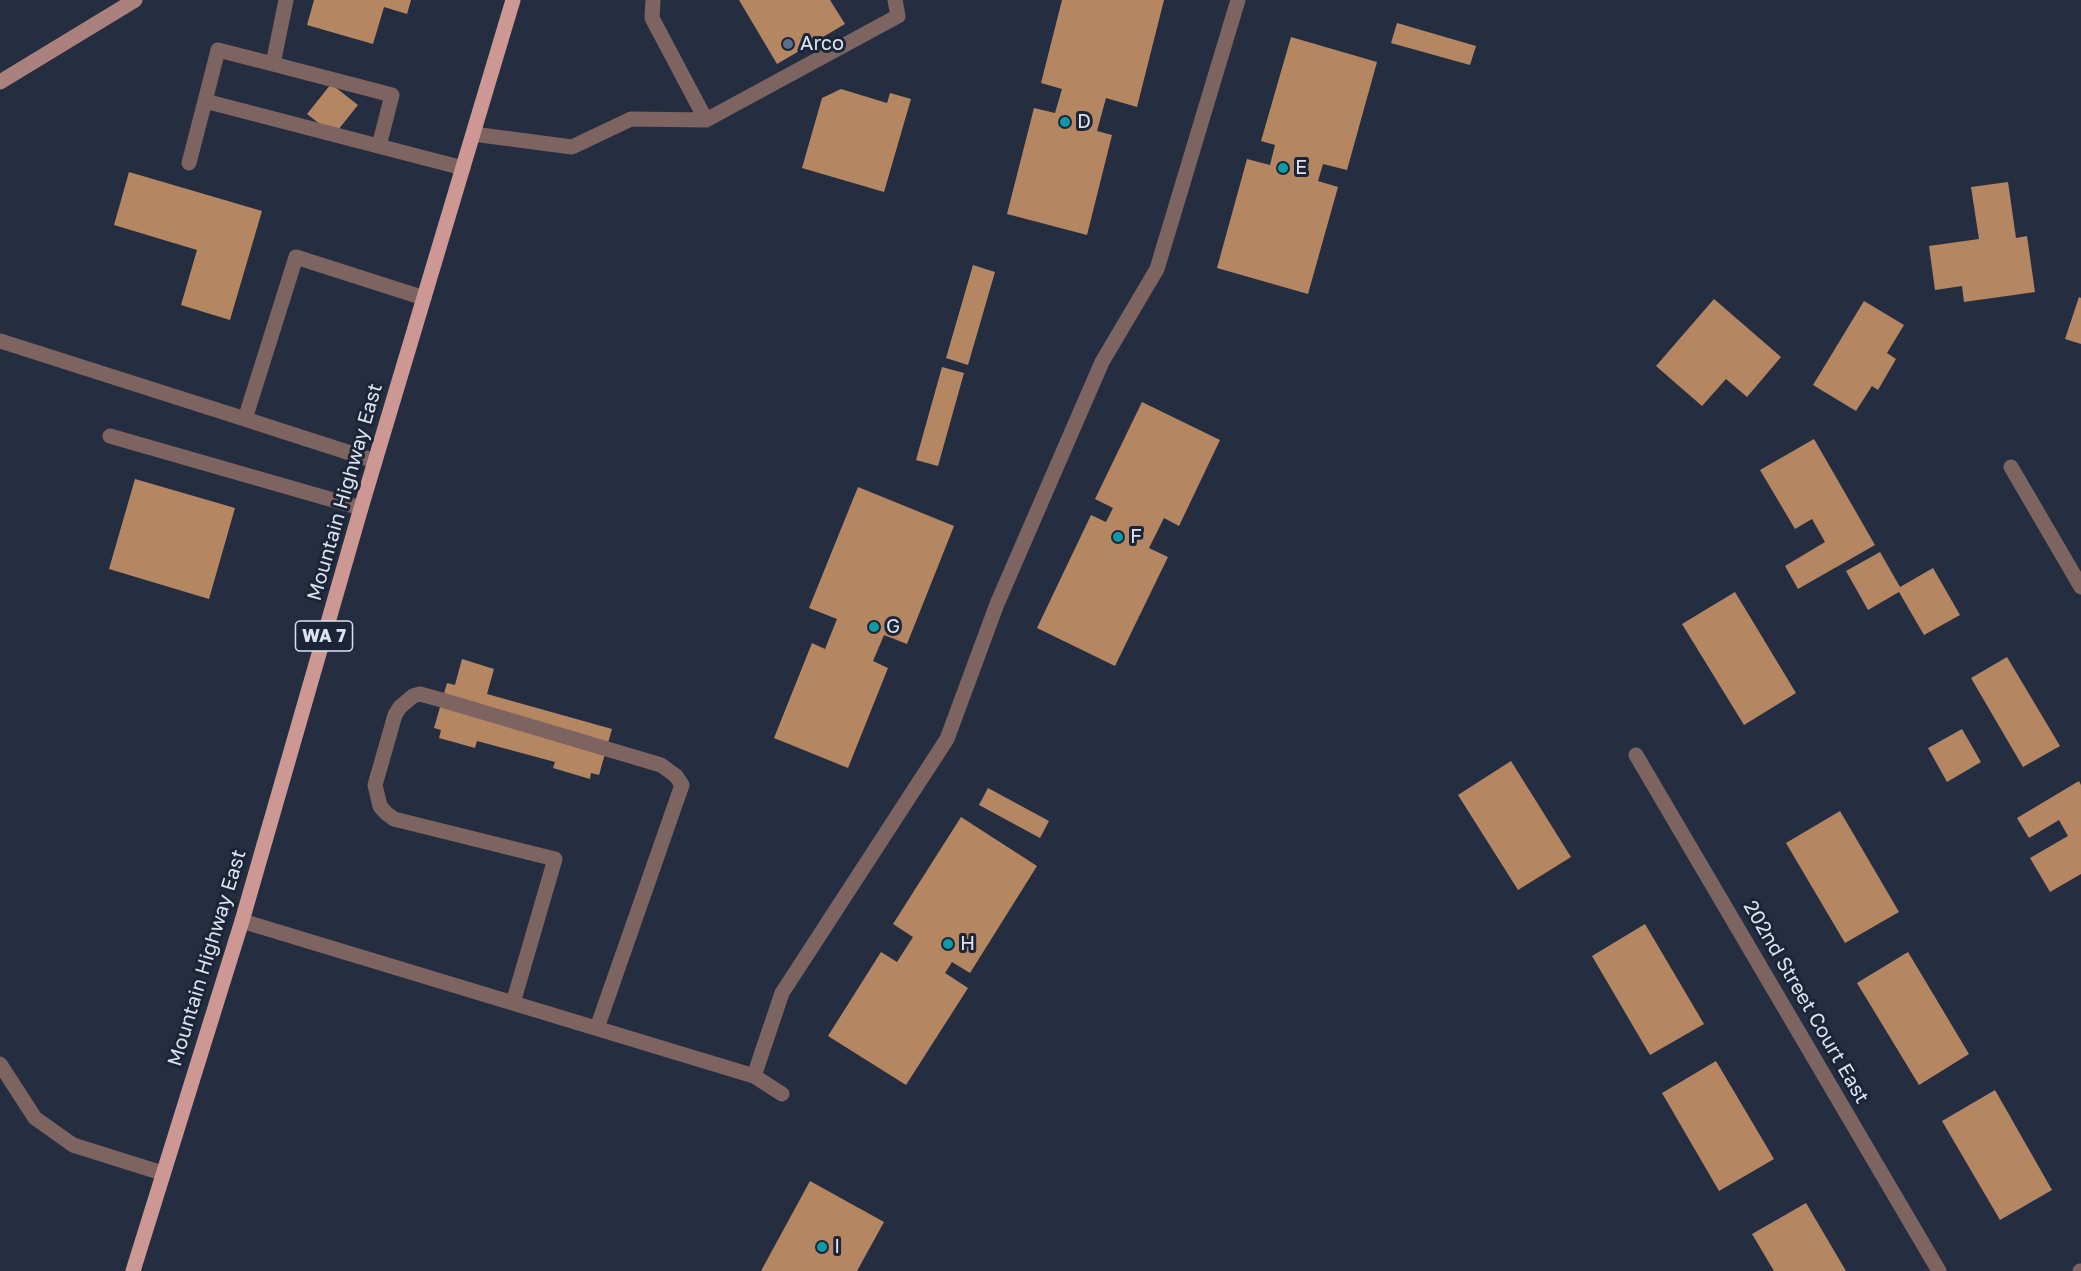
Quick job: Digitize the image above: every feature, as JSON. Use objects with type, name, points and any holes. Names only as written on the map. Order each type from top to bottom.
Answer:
[{"type":"main road","name":"Mountain Highway East","points":[[133,1271],[242,921],[361,508],[513,0]]},
{"type":"street","points":[[0,82],[135,0]]},
{"type":"street","points":[[273,64],[286,0]]},
{"type":"street","points":[[653,0],[652,18],[706,120]]},
{"type":"street","points":[[473,134],[572,147],[631,119],[706,120],[898,16],[895,0]]},
{"type":"street","points":[[754,1076],[782,993],[947,739],[997,604],[1102,362],[1157,269],[1238,0]]},
{"type":"street","points":[[189,163],[218,50],[392,95],[379,146]]},
{"type":"street","points":[[205,102],[463,168]]},
{"type":"street","points":[[244,419],[296,256],[424,298]]},
{"type":"street","points":[[0,341],[375,461]]},
{"type":"street","points":[[110,436],[361,508]]},
{"type":"street","points":[[2011,467],[2081,587]]},
{"type":"street","points":[[513,1003],[555,859],[394,819],[386,813],[380,806],[375,785],[395,715],[400,706],[413,696],[420,694],[442,700],[661,765],[670,769],[682,785],[597,1028]]},
{"type":"street","name":"202nd Street Court East","points":[[1636,755],[1939,1271]]},
{"type":"street","points":[[242,921],[754,1076],[782,1094]]},
{"type":"street","points":[[0,1064],[35,1118],[73,1145],[162,1173]]},
{"type":"building","points":[[314,0],[411,0],[407,14],[384,7],[373,44],[307,25]]},
{"type":"building","name":"Arco","points":[[739,0],[830,0],[845,24],[777,64]]},
{"type":"building","name":"D","points":[[1062,0],[1164,0],[1137,107],[1106,98],[1097,131],[1112,135],[1087,235],[1007,214],[1034,108],[1055,113],[1062,89],[1041,83]]},
{"type":"building","points":[[1397,23],[1476,46],[1470,65],[1391,43]]},
{"type":"building","name":"E","points":[[1291,37],[1377,62],[1347,170],[1323,164],[1318,181],[1338,187],[1308,294],[1217,268],[1247,159],[1270,165],[1275,145],[1261,141]]},
{"type":"building","points":[[331,84],[358,105],[334,135],[307,114]]},
{"type":"building","points":[[841,89],[887,103],[890,93],[911,99],[884,192],[802,168],[822,98]]},
{"type":"building","points":[[129,172],[262,211],[230,320],[181,305],[197,250],[114,225]]},
{"type":"building","points":[[2008,182],[2016,238],[2027,236],[2035,292],[1964,302],[1962,286],[1935,290],[1929,246],[1979,239],[1971,187]]},
{"type":"building","points":[[973,265],[995,272],[968,365],[946,358]]},
{"type":"building","points":[[2079,297],[2081,298],[2081,344],[2065,339]]},
{"type":"building","points":[[1714,299],[1781,357],[1747,397],[1726,379],[1702,406],[1656,366]]},
{"type":"building","points":[[1864,301],[1904,325],[1887,353],[1896,359],[1878,390],[1872,386],[1856,411],[1813,385]]},
{"type":"building","points":[[942,367],[964,373],[938,466],[916,460]]},
{"type":"building","name":"F","points":[[1142,402],[1220,440],[1179,526],[1164,518],[1149,548],[1168,557],[1115,666],[1037,628],[1091,515],[1106,522],[1113,508],[1095,499]]},
{"type":"building","points":[[1814,439],[1875,545],[1798,589],[1785,566],[1825,542],[1812,519],[1795,529],[1760,470]]},
{"type":"building","points":[[135,479],[235,508],[209,599],[109,569]]},
{"type":"building","name":"G","points":[[858,487],[954,526],[907,644],[884,635],[873,661],[888,668],[848,768],[774,738],[812,643],[825,649],[837,619],[809,608]]},
{"type":"building","points":[[1880,552],[1900,587],[1933,568],[1960,615],[1924,635],[1899,592],[1868,610],[1846,571]]},
{"type":"building","points":[[1735,592],[1796,693],[1744,725],[1682,624]]},
{"type":"building","points":[[2007,657],[2060,746],[2023,767],[1971,678]]},
{"type":"building","points":[[462,659],[494,669],[487,694],[612,729],[599,775],[591,773],[590,779],[553,768],[555,762],[477,741],[475,748],[439,738],[441,730],[434,728],[447,683],[455,685]]},
{"type":"building","points":[[1962,729],[1981,762],[1947,782],[1928,748]]},
{"type":"building","points":[[1511,761],[1571,857],[1518,890],[1458,795]]},
{"type":"building","points":[[2079,781],[2081,785],[2081,874],[2050,892],[2030,858],[2068,836],[2059,820],[2029,838],[2017,818]]},
{"type":"building","points":[[988,788],[1049,821],[1040,838],[979,805]]},
{"type":"building","points":[[1840,811],[1899,912],[1845,943],[1786,843]]},
{"type":"building","name":"H","points":[[961,817],[1037,866],[970,973],[952,962],[945,973],[968,988],[906,1085],[828,1036],[881,952],[897,962],[913,937],[893,924]]},
{"type":"building","points":[[1645,924],[1704,1024],[1650,1055],[1592,956]]},
{"type":"building","points":[[1908,952],[1969,1054],[1919,1085],[1857,983]]},
{"type":"building","points":[[1716,1061],[1774,1159],[1719,1191],[1662,1093]]},
{"type":"building","points":[[1995,1090],[2052,1190],[2000,1220],[1942,1121]]},
{"type":"building","name":"I","points":[[810,1181],[884,1222],[857,1271],[761,1271]]},
{"type":"building","points":[[1806,1203],[1846,1271],[1774,1271],[1752,1234]]},
{"type":"place","name":"Arco","points":[[788,44]]},
{"type":"place","name":"D","points":[[1065,122]]},
{"type":"place","name":"E","points":[[1283,168]]},
{"type":"place","name":"F","points":[[1118,537]]},
{"type":"place","name":"G","points":[[874,627]]},
{"type":"place","name":"H","points":[[948,944]]},
{"type":"place","name":"I","points":[[822,1247]]}]
